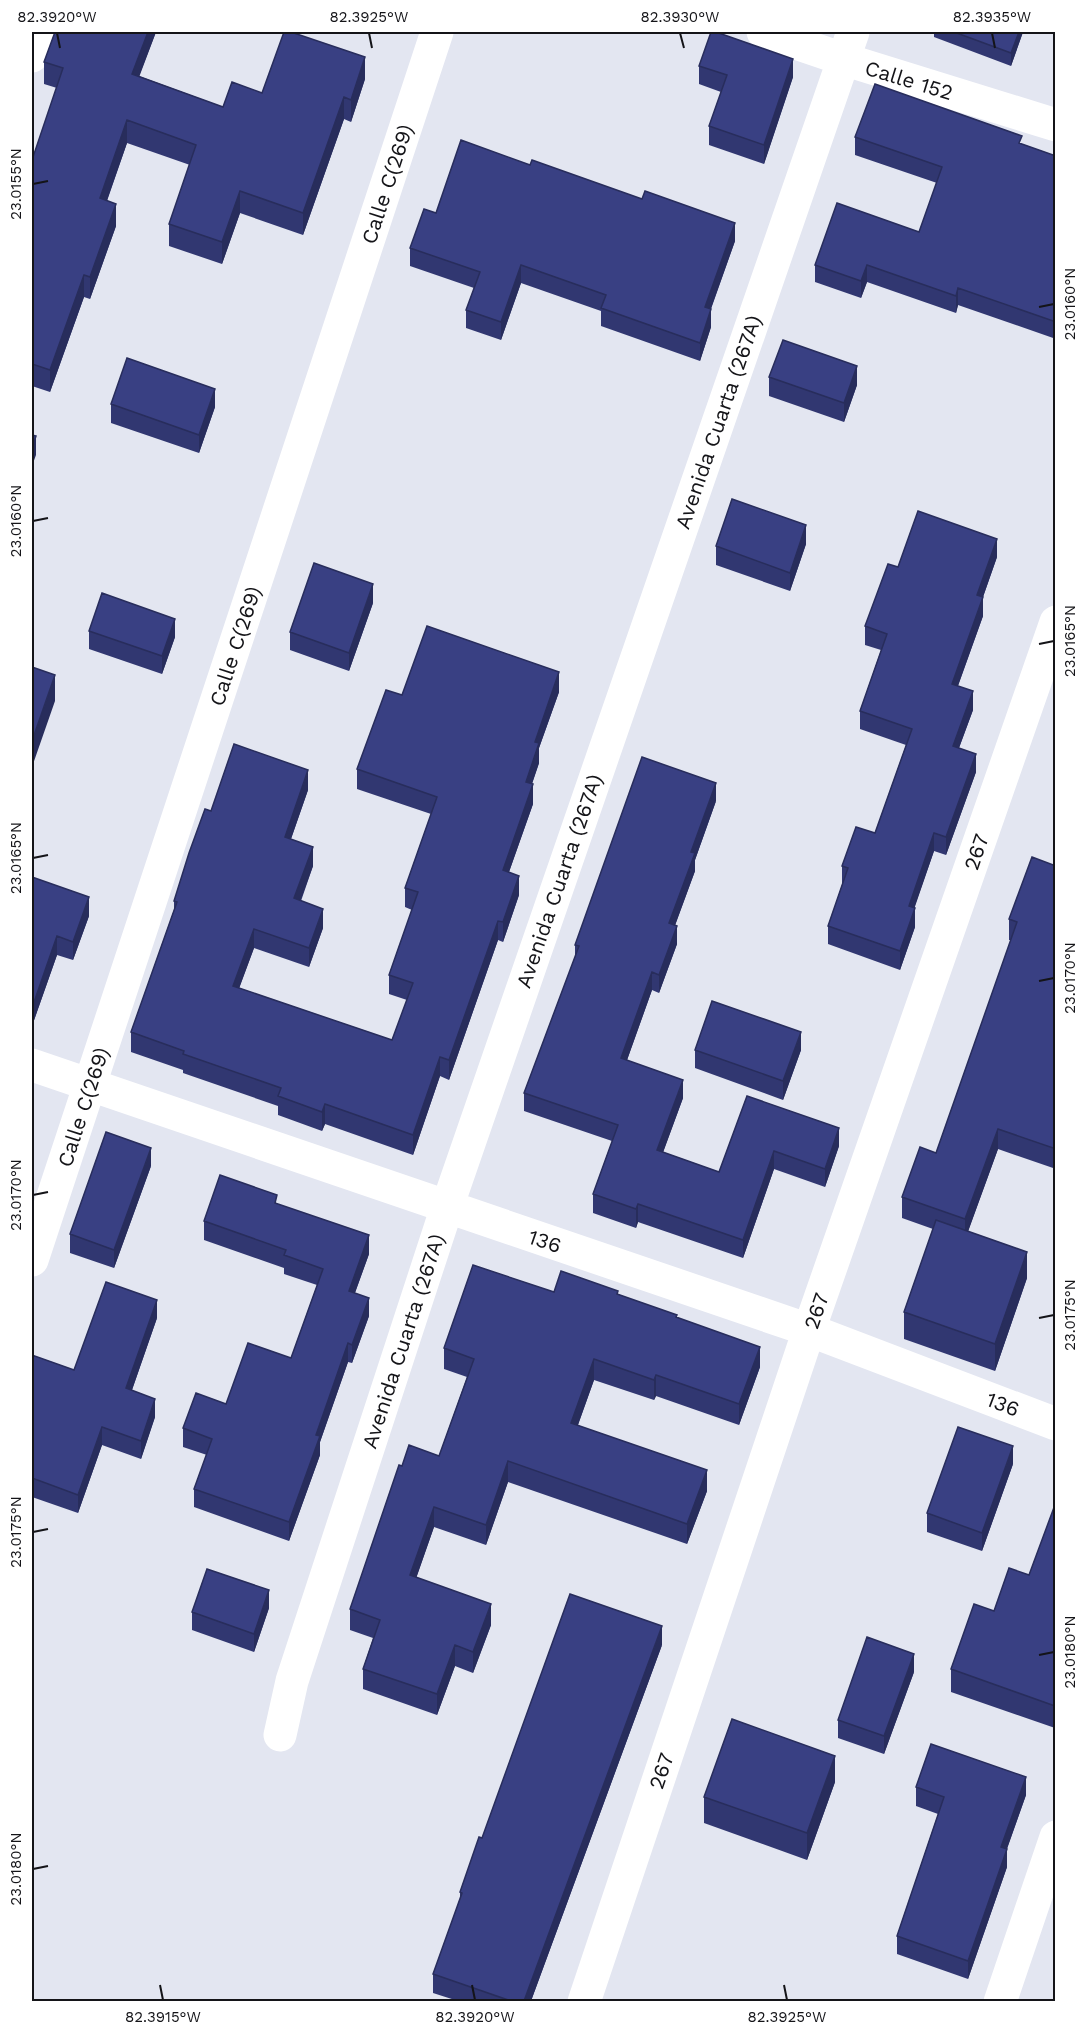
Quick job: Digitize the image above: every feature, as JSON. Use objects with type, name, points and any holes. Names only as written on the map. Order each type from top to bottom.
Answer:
[{"type":"street","points":[[32,56],[40,32]]},
{"type":"street","name":"Calle C(269)","points":[[32,1260],[437,32]]},
{"type":"street","name":"Calle 152","points":[[763,32],[848,45],[1056,125]]},
{"type":"street","name":"Avenida Cuarta (267A)","points":[[280,1735],[292,1681],[447,1207],[848,45]]},
{"type":"street","name":"267","points":[[584,2001],[809,1330],[1056,622]]},
{"type":"street","name":"136","points":[[32,1065],[809,1330],[1056,1424]]},
{"type":"street","points":[[1000,2001],[1056,1837]]},
{"type":"building","points":[[55,32],[148,32],[132,74],[223,107],[232,82],[262,93],[284,32],[291,32],[365,57],[351,100],[344,97],[303,213],[240,191],[222,242],[169,224],[196,145],[127,120],[100,198],[116,204],[90,277],[84,275],[50,370],[32,364],[32,160],[63,68],[44,62]]},
{"type":"building","points":[[711,32],[793,59],[764,145],[709,126],[727,75],[699,66]]},
{"type":"building","points":[[954,32],[1019,32],[1011,53]]},
{"type":"building","points":[[875,84],[1022,136],[1019,143],[1056,156],[1056,322],[958,288],[956,296],[867,265],[861,281],[815,265],[837,203],[919,232],[942,167],[855,137]]},
{"type":"building","points":[[461,140],[530,165],[532,160],[642,199],[645,191],[735,223],[705,307],[711,309],[700,343],[601,308],[606,295],[521,265],[501,322],[466,310],[480,272],[410,248],[424,209],[436,213]]},
{"type":"building","points":[[783,340],[857,366],[844,403],[769,377]]},
{"type":"building","points":[[127,358],[215,389],[199,435],[111,404]]},
{"type":"building","points":[[32,435],[36,436],[32,448]]},
{"type":"building","points":[[732,499],[806,525],[790,573],[716,546]]},
{"type":"building","points":[[918,511],[997,539],[977,595],[983,597],[952,684],[973,691],[953,746],[976,754],[946,837],[934,833],[909,906],[915,908],[900,951],[828,926],[848,868],[842,866],[856,827],[875,833],[912,729],[860,711],[887,634],[865,626],[888,564],[898,567]]},
{"type":"building","points":[[314,563],[373,584],[349,653],[290,632]]},
{"type":"building","points":[[102,593],[175,619],[162,656],[89,631]]},
{"type":"building","points":[[427,626],[559,672],[535,742],[539,743],[526,782],[533,784],[503,870],[519,876],[503,922],[498,921],[449,1060],[440,1057],[413,1135],[325,1104],[322,1112],[278,1096],[281,1088],[183,1054],[184,1051],[131,1032],[177,902],[174,901],[189,853],[205,809],[211,811],[234,744],[308,770],[285,837],[313,847],[294,898],[323,909],[309,948],[254,929],[233,986],[392,1040],[413,983],[389,975],[418,892],[405,888],[437,797],[357,769],[386,690],[402,695]]},
{"type":"building","points":[[32,667],[55,675],[32,741]]},
{"type":"building","points":[[642,757],[716,783],[691,852],[695,853],[669,923],[677,926],[659,975],[652,972],[621,1058],[683,1080],[657,1150],[719,1172],[747,1096],[839,1128],[825,1169],[774,1151],[743,1240],[638,1204],[636,1209],[593,1194],[618,1125],[524,1093],[579,946],[575,945]]},
{"type":"building","points":[[1032,857],[1056,866],[1056,1149],[998,1129],[965,1219],[902,1197],[920,1147],[936,1153],[1017,922],[1009,919]]},
{"type":"building","points":[[32,877],[89,897],[73,942],[57,936],[32,1008]]},
{"type":"building","points":[[712,1001],[801,1032],[783,1081],[695,1050]]},
{"type":"building","points":[[106,1132],[151,1148],[114,1250],[70,1234]]},
{"type":"building","points":[[220,1175],[277,1195],[275,1203],[369,1235],[349,1291],[369,1298],[352,1345],[348,1343],[316,1435],[320,1436],[289,1522],[194,1489],[212,1439],[183,1428],[196,1393],[226,1404],[248,1343],[291,1358],[323,1269],[284,1255],[286,1250],[204,1221]]},
{"type":"building","points":[[936,1220],[1027,1252],[995,1344],[904,1312]]},
{"type":"building","points":[[473,1265],[554,1292],[561,1271],[618,1291],[617,1294],[677,1315],[676,1317],[760,1347],[739,1404],[656,1375],[654,1380],[594,1359],[571,1423],[707,1470],[687,1524],[508,1461],[486,1525],[434,1507],[410,1575],[491,1604],[473,1652],[455,1645],[437,1694],[363,1669],[380,1620],[350,1609],[399,1465],[402,1466],[409,1445],[439,1456],[474,1359],[444,1348]]},
{"type":"building","points":[[106,1282],[157,1300],[126,1388],[155,1399],[141,1441],[102,1427],[78,1495],[32,1478],[32,1355],[74,1370]]},
{"type":"building","points":[[958,1427],[1013,1446],[982,1533],[927,1513]]},
{"type":"building","points":[[1056,1502],[1055,1706],[951,1669],[974,1604],[994,1611],[1009,1568],[1029,1575]]},
{"type":"building","points":[[207,1569],[269,1590],[254,1634],[192,1612]]},
{"type":"building","points":[[570,1594],[662,1626],[524,2001],[511,2001],[433,1974],[479,1837],[482,1838]]},
{"type":"building","points":[[867,1637],[914,1654],[884,1736],[838,1720]]},
{"type":"building","points":[[732,1719],[835,1756],[807,1833],[704,1797]]},
{"type":"building","points":[[931,1744],[1026,1777],[1001,1847],[1007,1849],[968,1961],[897,1936],[944,1797],[916,1787]]}]
